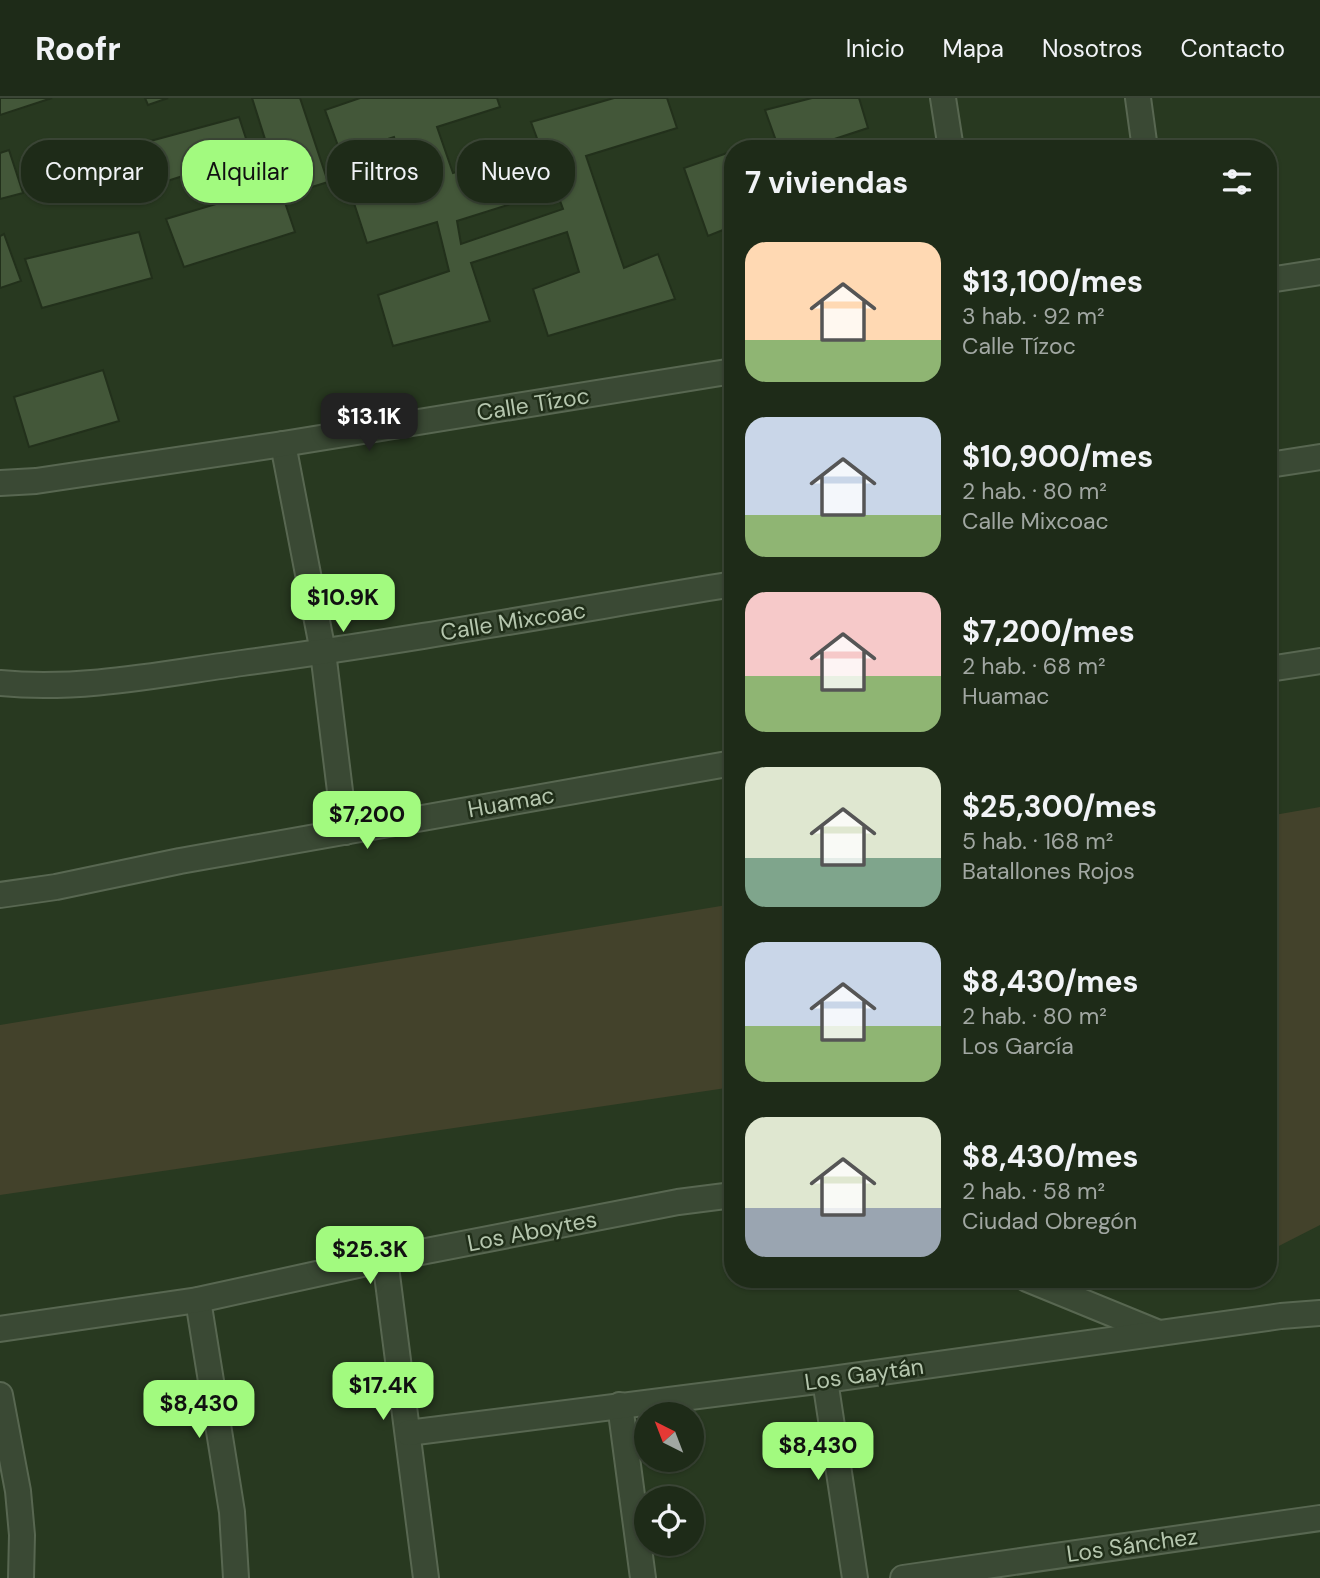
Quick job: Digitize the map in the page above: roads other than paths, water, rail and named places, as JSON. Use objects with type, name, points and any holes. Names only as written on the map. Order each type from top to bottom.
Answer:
[{"type":"street","points":[[943,98],[950,140]]},
{"type":"street","points":[[1138,98],[1144,140]]},
{"type":"street","points":[[1277,279],[1320,272]]},
{"type":"street","name":"Calle Tízoc","points":[[0,483],[36,481],[283,444],[724,372]]},
{"type":"street","points":[[283,444],[323,652],[345,832]]},
{"type":"street","points":[[1277,464],[1320,457]]},
{"type":"street","name":"Calle Mixcoac","points":[[0,683],[58,685],[114,680],[323,652],[724,585]]},
{"type":"street","points":[[1277,668],[1320,661]]},
{"type":"street","name":"Huamac","points":[[0,895],[724,765]]},
{"type":"street","name":"Los Aboytes","points":[[0,1329],[198,1300],[386,1259],[678,1202],[724,1196]]},
{"type":"street","points":[[386,1259],[426,1578]]},
{"type":"street","points":[[1049,1288],[1159,1333]]},
{"type":"street","points":[[198,1300],[231,1500],[236,1578]]},
{"type":"street","name":"Los Gaytán","points":[[408,1433],[825,1380],[1281,1316],[1320,1313]]},
{"type":"street","points":[[825,1380],[855,1578]]},
{"type":"street","points":[[0,1395],[18,1491],[22,1535],[21,1578]]},
{"type":"street","points":[[620,1405],[643,1578]]},
{"type":"street","name":"Los Sánchez","points":[[903,1578],[1320,1518]]}]
